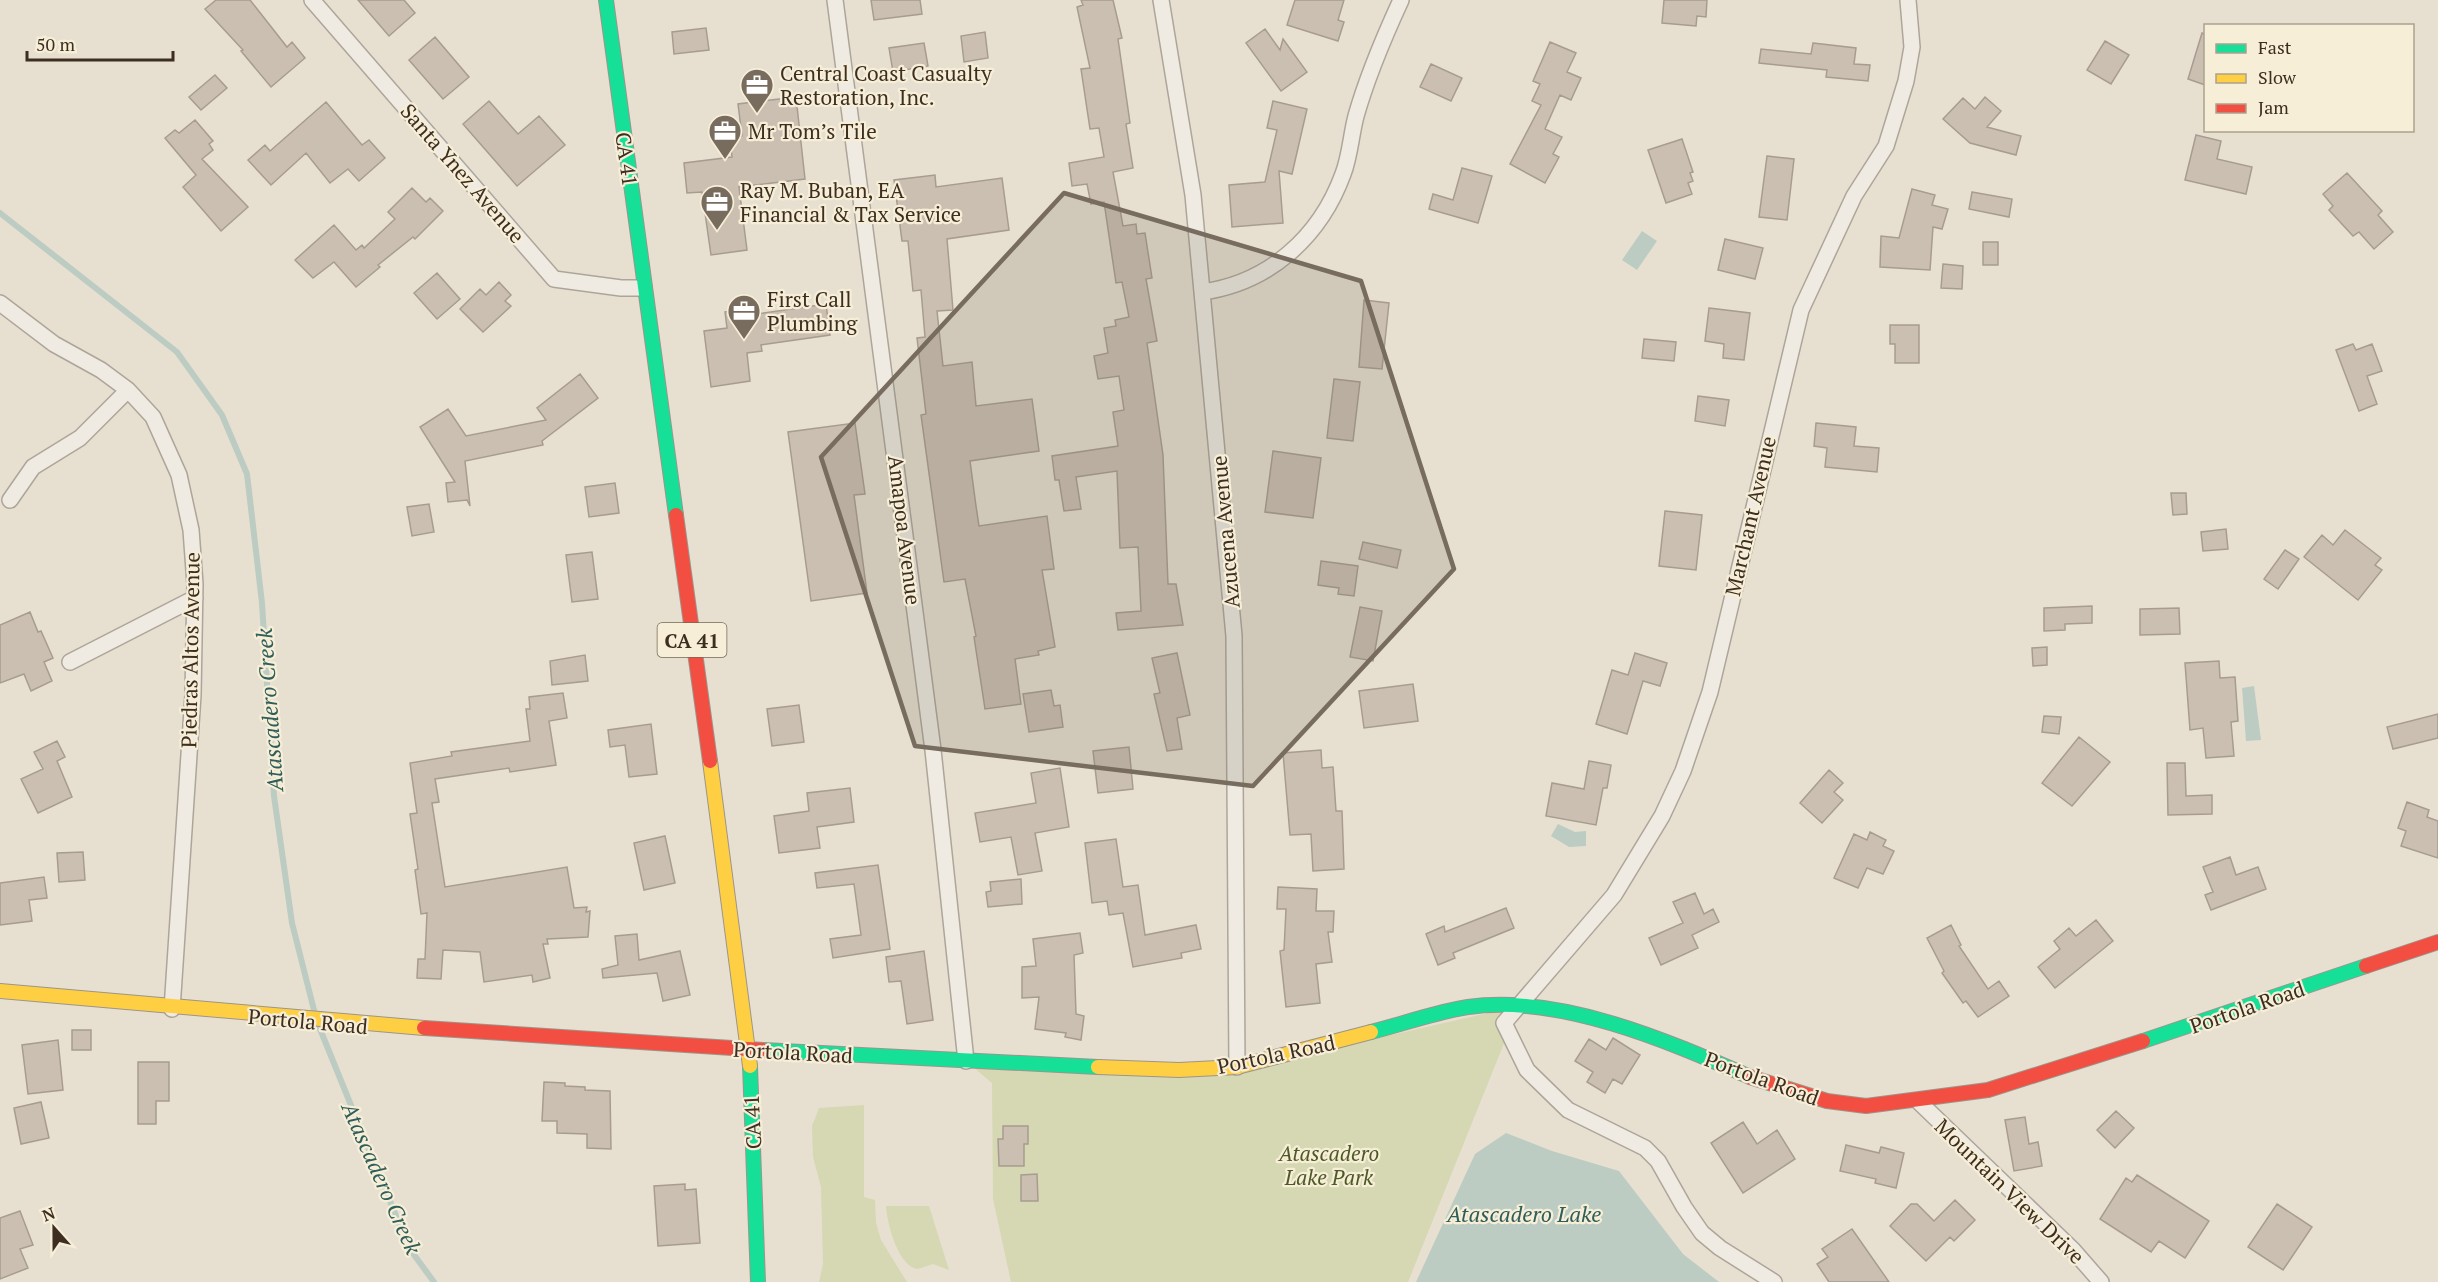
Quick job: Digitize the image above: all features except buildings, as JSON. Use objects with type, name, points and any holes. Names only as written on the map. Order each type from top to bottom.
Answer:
[{"type":"street","name":"Santa Ynez Avenue","points":[[312,0],[555,279],[621,288],[644,288]]},
{"type":"street","name":"CA 41","points":[[606,0],[748,1050],[759,1255],[758,1282]]},
{"type":"street","name":"Amapoa Avenue","points":[[835,0],[933,750],[966,1062]]},
{"type":"street","name":"Azucena Avenue","points":[[1161,0],[1193,195],[1234,636],[1237,1067]]},
{"type":"street","points":[[1202,292],[1238,284],[1275,265],[1297,248],[1315,227],[1344,173],[1356,115],[1401,0]]},
{"type":"street","name":"Marchant Avenue","points":[[1774,1282],[1720,1248],[1702,1233],[1684,1207],[1658,1161],[1645,1148],[1568,1110],[1527,1070],[1504,1023],[1523,1004],[1614,895],[1662,816],[1683,771],[1710,692],[1801,310],[1854,196],[1886,146],[1906,81],[1912,47],[1908,0]]},
{"type":"street","name":"Piedras Altos Avenue","points":[[0,303],[54,344],[128,390],[153,417],[179,475],[191,530],[195,598],[193,695],[172,1009]]},
{"type":"street","points":[[10,500],[33,467],[80,438],[128,390]]},
{"type":"street","points":[[70,662],[195,598]]},
{"type":"street","name":"Portola Road","points":[[0,991],[172,1009],[386,1027],[966,1062],[1179,1070],[1237,1067],[1468,1007],[1523,1004],[1626,1027],[1661,1038],[1760,1081],[1827,1101],[1866,1106],[1918,1101],[1988,1090],[2055,1071],[2438,942]]},
{"type":"street","name":"Mountain View Drive","points":[[1918,1101],[2073,1250],[2101,1282]]},
{"type":"highlighted area","points":[[1064,193],[1361,281],[1454,569],[1253,786],[915,746],[821,457]]},
{"type":"green space","name":"Atascadero Lake Park","points":[[1519,1006],[1408,1282],[1011,1282],[993,1199],[992,1083],[966,1061],[1241,1069]]},
{"type":"green space","points":[[864,1105],[864,1197],[875,1200],[876,1223],[881,1240],[907,1282],[819,1282],[823,1264],[821,1187],[813,1157],[812,1126],[819,1108]]},
{"type":"green space","points":[[886,1206],[929,1206],[949,1270],[933,1264],[918,1269],[905,1261],[891,1233]]},
{"type":"water","points":[[1642,231],[1657,241],[1637,270],[1622,260]]},
{"type":"water","points":[[2254,686],[2261,740],[2246,741],[2242,688]]},
{"type":"water","points":[[1558,824],[1575,832],[1586,831],[1586,846],[1569,847],[1551,836]]},
{"type":"water","name":"Atascadero Lake","points":[[1506,1133],[1552,1151],[1619,1171],[1683,1254],[1719,1282],[1416,1282],[1475,1154]]},
{"type":"waterway","name":"Atascadero Creek","points":[[0,213],[177,352],[222,415],[247,474],[262,603],[274,796],[292,923],[315,1014]]},
{"type":"waterway","name":"Atascadero Creek","points":[[318,1024],[409,1248],[434,1282]]},
{"type":"traffic: fast","points":[[606,0],[676,515]]},
{"type":"traffic: fast","points":[[2143,1041],[2366,966]]},
{"type":"traffic: fast","points":[[1371,1032],[1468,1007],[1503,1005],[1539,1007],[1613,1024],[1684,1049],[1750,1077]]},
{"type":"traffic: fast","points":[[763,1050],[1098,1067]]},
{"type":"traffic: fast","points":[[750,1066],[758,1282]]},
{"type":"traffic: slow","points":[[710,761],[750,1066]]},
{"type":"traffic: slow","points":[[0,991],[424,1028]]},
{"type":"traffic: slow","points":[[1098,1067],[1179,1070],[1237,1067],[1371,1032]]},
{"type":"traffic: jam","points":[[676,515],[710,761]]},
{"type":"traffic: jam","points":[[2366,966],[2438,942]]},
{"type":"traffic: jam","points":[[424,1028],[763,1050]]},
{"type":"traffic: jam","points":[[1750,1077],[1827,1101],[1866,1106],[1988,1090],[2143,1041]]},
{"type":"place","name":"Central Coast Casualty Restoration, Inc.","points":[[757,114]]},
{"type":"place","name":"Mr Tom’s Tile","points":[[725,160]]},
{"type":"place","name":"Ray M. Buban, EA Financial & Tax Service","points":[[717,231]]},
{"type":"place","name":"First Call Plumbing","points":[[744,340]]}]
